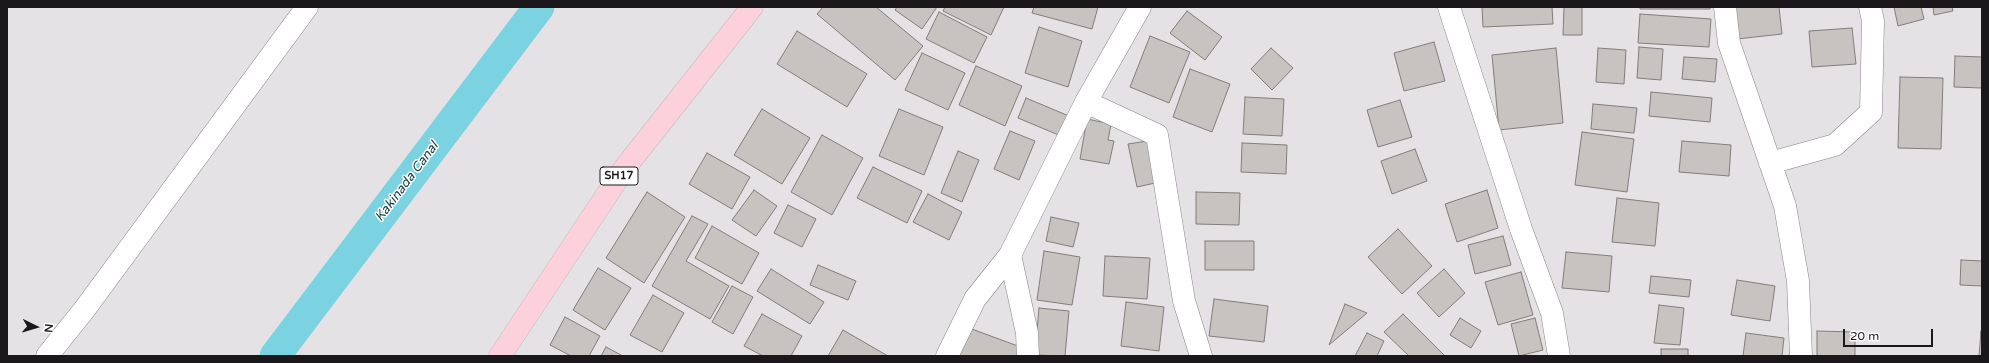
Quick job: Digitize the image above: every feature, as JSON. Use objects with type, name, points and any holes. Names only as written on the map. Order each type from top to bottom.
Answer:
[{"type":"main road","name":"SH17","points":[[500,356],[624,169],[752,7]]},
{"type":"street","points":[[47,356],[84,310],[307,7]]},
{"type":"street","points":[[947,356],[975,299],[1010,255],[1086,102],[1140,7]]},
{"type":"street","points":[[1449,7],[1521,229],[1552,313],[1559,356]]},
{"type":"street","points":[[1725,7],[1729,43],[1786,206],[1798,281],[1801,356]]},
{"type":"street","points":[[1770,163],[1835,145],[1871,112],[1873,21],[1870,7]]},
{"type":"street","points":[[1086,102],[1157,135],[1184,301],[1201,356]]},
{"type":"street","points":[[1010,255],[1027,333],[1028,356]]},
{"type":"building","points":[[823,7],[876,7],[923,46],[895,80],[817,14]]},
{"type":"building","points":[[897,7],[937,7],[922,29],[895,10]]},
{"type":"building","points":[[945,7],[1004,7],[991,35],[943,11]]},
{"type":"building","points":[[1034,7],[1098,7],[1092,29],[1032,13]]},
{"type":"building","points":[[1482,7],[1552,7],[1553,24],[1483,27]]},
{"type":"building","points":[[1564,7],[1582,7],[1582,35],[1563,35]]},
{"type":"building","points":[[1640,7],[1710,7],[1710,9],[1640,9]]},
{"type":"building","points":[[1734,7],[1779,7],[1782,34],[1737,39]]},
{"type":"building","points":[[1894,7],[1921,7],[1924,19],[1898,26]]},
{"type":"building","points":[[1933,7],[1952,7],[1953,11],[1934,15]]},
{"type":"building","points":[[1187,11],[1222,37],[1205,60],[1170,33]]},
{"type":"building","points":[[939,12],[987,37],[974,63],[926,39]]},
{"type":"building","points":[[1640,14],[1711,19],[1709,47],[1638,43]]},
{"type":"building","points":[[1039,27],[1082,41],[1068,87],[1025,73]]},
{"type":"building","points":[[1852,28],[1856,64],[1812,67],[1809,31]]},
{"type":"building","points":[[797,31],[867,74],[847,107],[777,64]]},
{"type":"building","points":[[1150,36],[1190,52],[1169,103],[1130,87]]},
{"type":"building","points":[[1434,42],[1445,81],[1404,91],[1394,53]]},
{"type":"building","points":[[1639,47],[1663,49],[1661,80],[1637,78]]},
{"type":"building","points":[[1271,48],[1293,68],[1272,90],[1251,69]]},
{"type":"building","points":[[1556,48],[1563,123],[1499,130],[1492,55]]},
{"type":"building","points":[[1598,48],[1626,50],[1624,84],[1596,82]]},
{"type":"building","points":[[922,53],[965,73],[948,110],[905,90]]},
{"type":"building","points":[[1955,56],[1982,57],[1982,88],[1954,87]]},
{"type":"building","points":[[1684,57],[1717,59],[1715,82],[1682,79]]},
{"type":"building","points":[[976,66],[1022,86],[1005,126],[959,105]]},
{"type":"building","points":[[1190,69],[1230,84],[1212,132],[1173,117]]},
{"type":"building","points":[[1900,77],[1943,78],[1941,149],[1898,148]]},
{"type":"building","points":[[1651,92],[1712,98],[1710,122],[1649,116]]},
{"type":"building","points":[[1245,97],[1284,99],[1282,136],[1243,134]]},
{"type":"building","points":[[1026,98],[1069,116],[1061,136],[1018,118]]},
{"type":"building","points":[[1400,100],[1412,137],[1378,147],[1367,110]]},
{"type":"building","points":[[1593,104],[1637,108],[1634,133],[1591,129]]},
{"type":"building","points":[[762,109],[810,138],[782,184],[734,155]]},
{"type":"building","points":[[899,109],[943,127],[924,175],[879,156]]},
{"type":"building","points":[[1087,119],[1111,124],[1108,140],[1114,141],[1109,164],[1080,159]]},
{"type":"building","points":[[1010,131],[1035,141],[1019,180],[994,169]]},
{"type":"building","points":[[1582,132],[1634,139],[1627,192],[1575,185]]},
{"type":"building","points":[[822,135],[863,158],[832,215],[791,192]]},
{"type":"building","points":[[1147,141],[1155,183],[1137,187],[1128,144]]},
{"type":"building","points":[[1682,141],[1731,145],[1729,176],[1679,172]]},
{"type":"building","points":[[1242,143],[1287,145],[1286,174],[1241,172]]},
{"type":"building","points":[[1415,149],[1427,181],[1392,194],[1381,161]]},
{"type":"building","points":[[958,151],[979,160],[962,202],[941,193]]},
{"type":"building","points":[[707,153],[750,177],[732,209],[689,184]]},
{"type":"building","points":[[873,167],[922,191],[907,223],[857,198]]},
{"type":"building","points":[[754,190],[777,206],[756,236],[732,220]]},
{"type":"building","points":[[1487,190],[1498,228],[1457,242],[1445,204]]},
{"type":"building","points":[[647,192],[685,217],[644,283],[606,258]]},
{"type":"building","points":[[1196,192],[1240,193],[1239,225],[1196,224]]},
{"type":"building","points":[[928,194],[962,212],[949,240],[913,222]]},
{"type":"building","points":[[1617,198],[1659,203],[1655,246],[1612,242]]},
{"type":"building","points":[[788,205],[816,219],[802,247],[774,233]]},
{"type":"building","points":[[692,216],[708,224],[686,261],[729,286],[710,319],[652,286]]},
{"type":"building","points":[[1051,217],[1079,223],[1073,247],[1046,241]]},
{"type":"building","points":[[712,226],[759,253],[742,284],[695,258]]},
{"type":"building","points":[[1398,229],[1432,266],[1402,294],[1368,257]]},
{"type":"building","points":[[1503,236],[1511,265],[1475,274],[1468,245]]},
{"type":"building","points":[[1205,241],[1254,241],[1254,270],[1205,270]]},
{"type":"building","points":[[1044,251],[1080,257],[1072,305],[1037,300]]},
{"type":"building","points":[[1566,252],[1612,256],[1609,292],[1562,288]]},
{"type":"building","points":[[1105,256],[1150,258],[1147,299],[1103,296]]},
{"type":"building","points":[[1961,260],[1982,261],[1982,286],[1960,285]]},
{"type":"building","points":[[818,265],[856,281],[848,300],[810,285]]},
{"type":"building","points":[[598,268],[631,288],[605,330],[573,310]]},
{"type":"building","points":[[771,269],[824,302],[810,324],[757,291]]},
{"type":"building","points":[[1444,269],[1465,293],[1439,317],[1417,293]]},
{"type":"building","points":[[1521,272],[1533,315],[1498,325],[1485,282]]},
{"type":"building","points":[[1651,276],[1691,280],[1689,297],[1649,293]]},
{"type":"building","points":[[1737,280],[1775,286],[1770,321],[1731,315]]},
{"type":"building","points":[[732,286],[753,297],[733,334],[712,322]]},
{"type":"building","points":[[653,295],[684,313],[662,352],[630,335]]},
{"type":"building","points":[[1214,299],[1268,306],[1264,342],[1209,336]]},
{"type":"building","points":[[1126,302],[1164,307],[1159,351],[1121,346]]},
{"type":"building","points":[[1345,304],[1367,313],[1329,345]]},
{"type":"building","points":[[1659,305],[1684,308],[1680,345],[1654,343]]},
{"type":"building","points":[[1039,308],[1069,311],[1065,356],[1035,355]]},
{"type":"building","points":[[762,314],[802,336],[791,356],[763,356],[744,346]]},
{"type":"building","points":[[1403,314],[1445,356],[1409,356],[1384,332]]},
{"type":"building","points":[[565,317],[600,336],[589,356],[571,356],[550,345]]},
{"type":"building","points":[[1460,318],[1481,331],[1471,348],[1450,335]]},
{"type":"building","points":[[1535,318],[1543,350],[1519,356],[1511,324]]},
{"type":"building","points":[[969,328],[1026,349],[1024,356],[958,356]]},
{"type":"building","points":[[843,330],[888,356],[828,356]]},
{"type":"building","points":[[1817,331],[1855,332],[1855,356],[1817,356]]},
{"type":"building","points":[[1981,331],[1982,356],[1979,356]]},
{"type":"building","points":[[1367,333],[1384,341],[1377,356],[1355,356]]},
{"type":"building","points":[[1746,333],[1784,338],[1782,356],[1743,356]]},
{"type":"building","points":[[606,347],[623,356],[601,356]]},
{"type":"building","points":[[1661,349],[1688,349],[1688,356],[1661,356]]},
{"type":"waterway","name":"Kakinada Canal","points":[[275,356],[539,7]]}]
